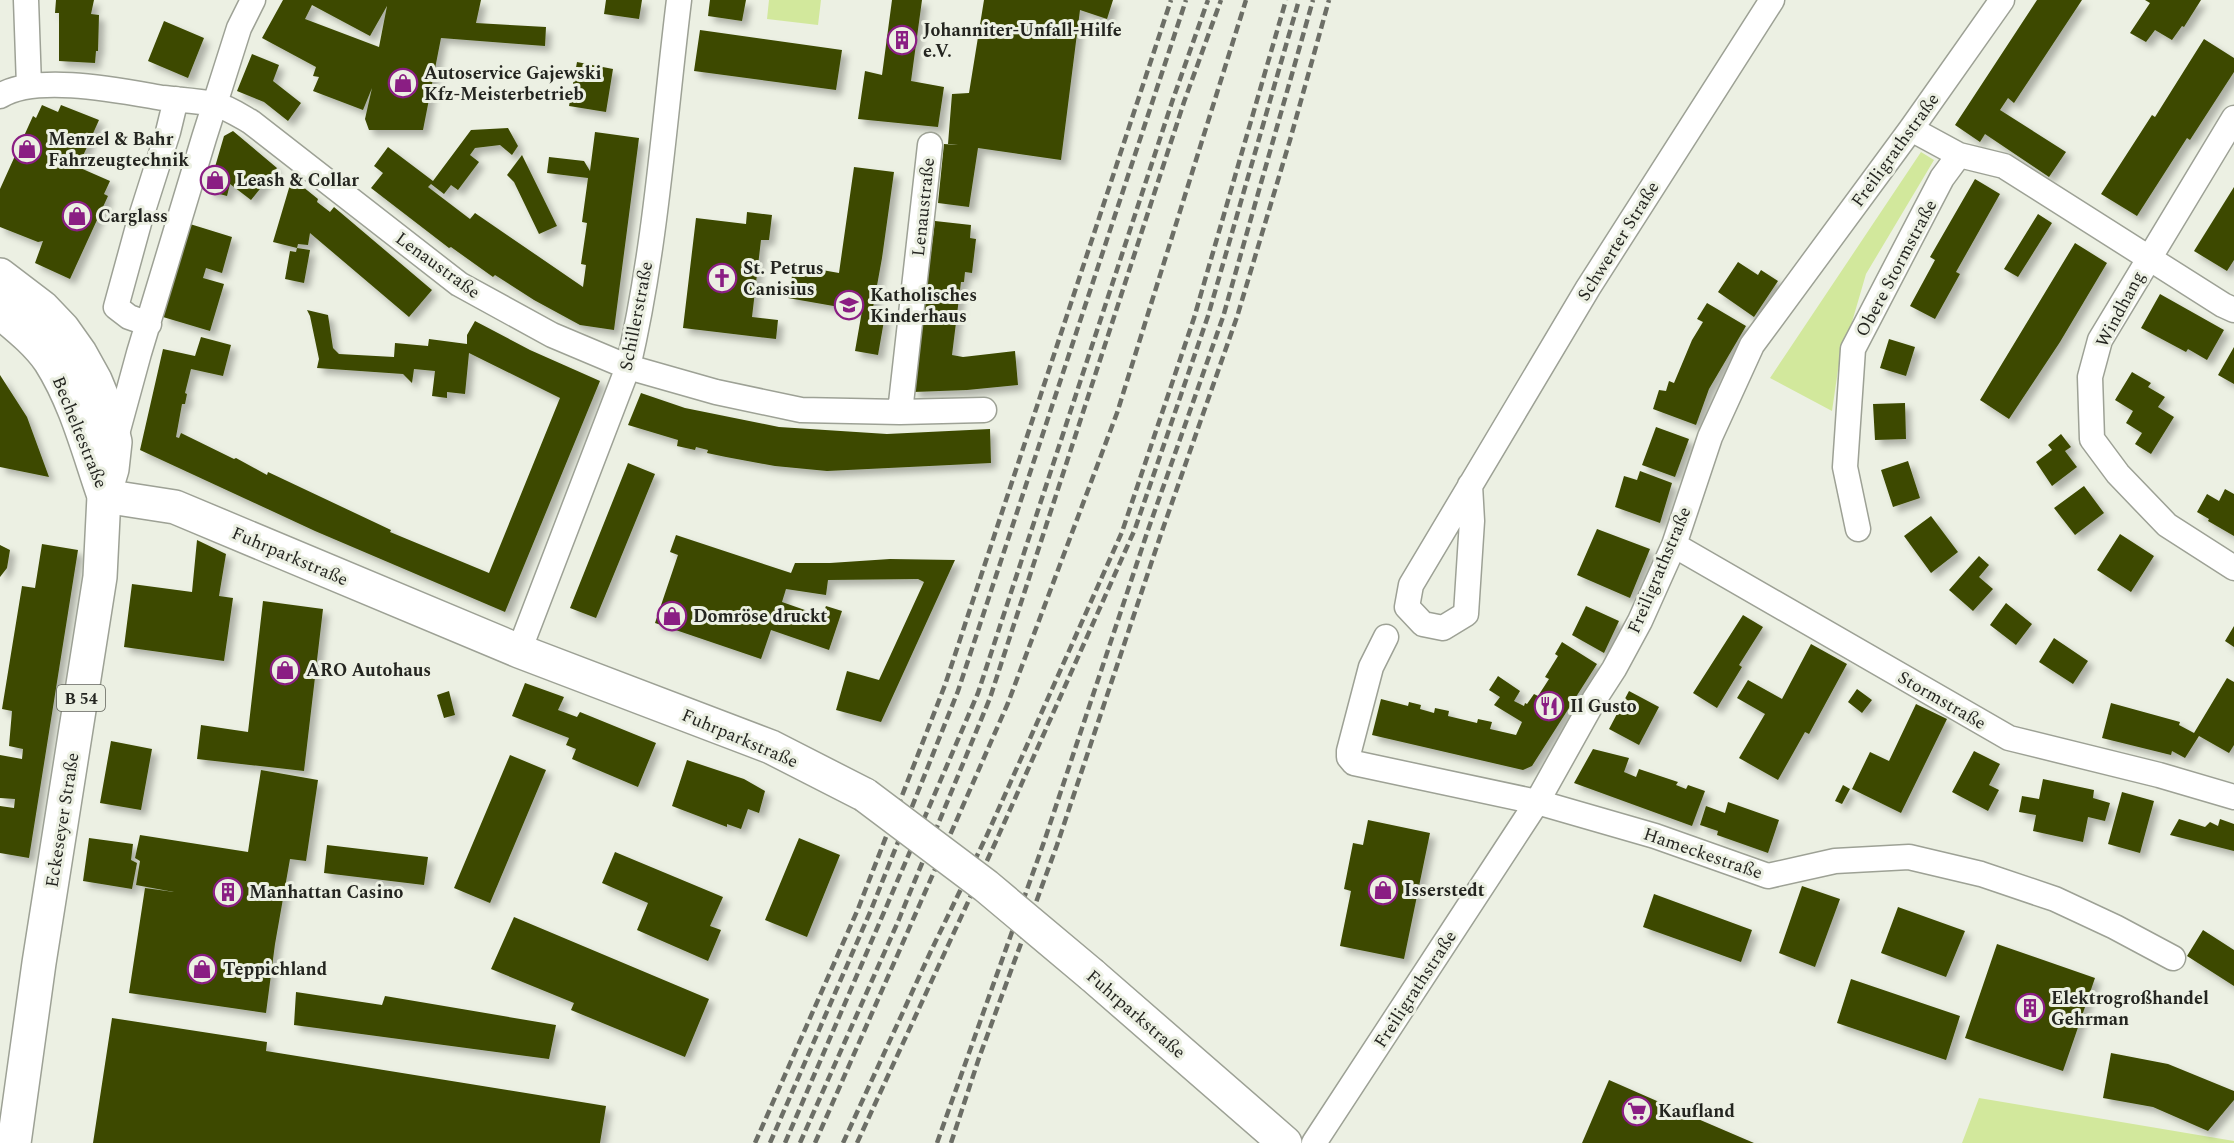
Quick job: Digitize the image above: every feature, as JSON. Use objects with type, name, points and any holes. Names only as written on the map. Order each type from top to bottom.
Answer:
[{"type":"main road","name":"Becheltestraße","points":[[0,275],[42,307],[63,329],[95,380],[107,409],[115,442],[112,469],[104,496]]},
{"type":"main road","name":"Becheltestraße","points":[[0,312],[25,333],[49,360],[67,391],[104,496]]},
{"type":"main road","name":"Fuhrparkstraße","points":[[104,496],[175,507],[519,651],[771,747],[866,795],[995,893],[1285,1143]]},
{"type":"main road","name":"Eckeseyer Straße","points":[[14,1143],[39,963],[100,577],[104,496]]},
{"type":"street","points":[[26,0],[29,86]]},
{"type":"street","points":[[115,442],[215,104],[239,28],[254,0]]},
{"type":"street","name":"Schillerstraße","points":[[519,651],[628,367],[638,327],[679,0]]},
{"type":"street","name":"Schwerter Straße","points":[[1470,485],[1473,521],[1466,614],[1443,628],[1423,624],[1407,607],[1411,585],[1470,485],[1588,288],[1772,0]]},
{"type":"street","name":"Freiligrathstraße","points":[[1314,1143],[1537,802],[1640,621],[1674,544],[1710,438],[1752,345],[1911,129],[2002,0]]},
{"type":"street","name":"Lenaustraße","points":[[0,96],[29,86],[69,86],[215,104],[235,112],[251,122],[459,284],[552,335],[628,367],[716,392],[801,410],[900,412],[984,410]]},
{"type":"street","points":[[149,324],[129,317],[116,307],[176,99]]},
{"type":"street","name":"Windhang","points":[[2234,118],[2100,340],[2090,377],[2092,439],[2118,474],[2167,525],[2234,568]]},
{"type":"street","points":[[1911,129],[1959,155],[2004,166],[2234,310]]},
{"type":"street","name":"Lenaustraße","points":[[900,412],[930,145]]},
{"type":"street","name":"Obere Stormstraße","points":[[1858,529],[1845,467],[1853,349],[1942,178],[1959,155]]},
{"type":"street","name":"Stormstraße","points":[[1674,544],[2009,738],[2159,775],[2234,797]]},
{"type":"street","name":"Hameckestraße","points":[[1386,637],[1371,667],[1348,751],[1354,763],[1537,802],[1655,836],[1768,876],[1835,861],[1909,857],[1981,874],[2055,899],[2173,958]]},
{"type":"green space","points":[[769,0],[821,0],[818,25],[767,19]]},
{"type":"green space","points":[[1921,152],[1934,160],[1866,274],[1838,370],[1832,411],[1770,378]]},
{"type":"green space","points":[[1979,1098],[2234,1141],[2234,1143],[1962,1143]]},
{"type":"building","points":[[56,0],[94,0],[91,14],[99,15],[98,51],[96,51],[95,63],[59,61],[59,13],[55,13]]},
{"type":"building","points":[[283,0],[481,0],[476,23],[546,27],[545,46],[441,38],[423,130],[369,130],[365,119],[372,88],[363,110],[313,91],[319,77],[313,76],[316,67],[262,38]],"holes":[[[312,5],[370,36],[387,6],[379,47],[305,19]]]},
{"type":"building","points":[[606,0],[642,0],[639,19],[604,14]]},
{"type":"building","points":[[710,0],[746,0],[742,21],[708,16]]},
{"type":"building","name":"Johanniter-Unfall-Hilfe e.V.","points":[[892,0],[922,0],[911,81],[944,87],[938,127],[858,119],[865,71],[882,75]]},
{"type":"building","points":[[984,0],[1113,0],[1107,19],[1080,10],[1061,160],[978,148],[969,207],[938,203],[944,144],[958,145],[948,144],[952,94],[969,93]]},
{"type":"building","points":[[2037,0],[2082,0],[2014,103],[2008,98],[2000,110],[2066,152],[2049,177],[1985,134],[1980,142],[1955,125]]},
{"type":"building","points":[[2145,0],[2201,0],[2184,27],[2182,26],[2172,40],[2155,30],[2146,42],[2130,33],[2150,3]]},
{"type":"building","points":[[164,21],[204,38],[188,78],[148,61]]},
{"type":"building","points":[[700,30],[842,50],[836,90],[694,71]]},
{"type":"building","points":[[2204,39],[2234,58],[2234,72],[2190,140],[2187,138],[2137,216],[2101,194],[2152,115],[2155,117]]},
{"type":"building","points":[[252,54],[279,65],[273,81],[301,103],[288,121],[264,102],[237,91]]},
{"type":"building","points":[[577,62],[613,69],[606,112],[569,106]]},
{"type":"building","points":[[42,105],[58,112],[61,105],[99,120],[78,167],[110,181],[104,194],[108,196],[70,279],[35,263],[43,241],[38,242],[0,227],[0,189],[33,116],[36,118]]},
{"type":"building","points":[[508,128],[518,146],[512,155],[500,145],[475,148],[470,155],[479,162],[458,190],[451,185],[444,194],[431,184],[428,187],[470,219],[475,213],[583,287],[586,265],[581,264],[587,223],[582,222],[588,178],[547,173],[549,157],[584,161],[590,171],[595,132],[639,138],[614,330],[580,325],[495,275],[493,277],[451,247],[449,248],[371,188],[383,173],[374,166],[388,147],[433,181],[471,130]]},
{"type":"building","points":[[233,131],[277,168],[251,200],[230,184],[227,196],[208,191],[224,136]]},
{"type":"building","points":[[522,155],[557,226],[539,234],[514,182],[507,175]]},
{"type":"building","points":[[854,167],[894,172],[872,313],[885,315],[878,355],[855,351],[862,311],[788,298],[794,265],[839,273]]},
{"type":"building","points":[[292,178],[330,212],[334,207],[432,290],[409,317],[310,233],[308,245],[298,244],[297,248],[273,242]]},
{"type":"building","points":[[1975,179],[2000,194],[1956,272],[1960,274],[1935,319],[1910,306],[1935,260],[1930,257]]},
{"type":"building","points":[[2234,187],[2234,260],[2227,271],[2194,251]]},
{"type":"building","name":"St. Petrus Canisius","points":[[747,212],[772,215],[769,240],[761,240],[752,317],[778,320],[776,339],[683,328],[696,218],[746,224]]},
{"type":"building","points":[[2038,214],[2052,223],[2018,277],[2004,269]]},
{"type":"building","points":[[935,221],[971,225],[970,238],[976,239],[972,273],[965,272],[964,282],[961,282],[952,355],[963,357],[1015,351],[1018,385],[913,392]]},
{"type":"building","points":[[190,224],[232,237],[222,273],[206,268],[203,278],[224,284],[210,331],[163,317]]},
{"type":"building","points":[[2075,243],[2107,263],[2060,342],[2009,419],[1980,400]]},
{"type":"building","points":[[297,248],[310,250],[304,283],[285,279],[290,251],[296,252]]},
{"type":"building","points":[[1738,262],[1758,275],[1761,270],[1778,281],[1754,317],[1718,292]]},
{"type":"building","points":[[2160,294],[2224,330],[2207,360],[2188,349],[2186,352],[2141,328]]},
{"type":"building","points":[[1707,303],[1746,326],[1709,389],[1696,425],[1653,409],[1659,390],[1666,391],[1669,381],[1674,383],[1692,340],[1703,322],[1697,319]]},
{"type":"building","points":[[307,310],[328,315],[333,348],[339,354],[394,357],[395,343],[428,346],[429,339],[467,344],[467,335],[475,321],[530,350],[600,381],[505,612],[315,531],[140,450],[163,349],[195,356],[201,337],[231,345],[223,376],[191,369],[176,437],[179,438],[181,433],[267,475],[268,472],[391,530],[390,532],[489,573],[560,398],[469,353],[465,394],[447,392],[447,398],[432,396],[435,371],[414,369],[412,383],[403,374],[317,368],[319,359]]},
{"type":"building","points":[[1889,339],[1915,347],[1906,376],[1880,368]]},
{"type":"building","points":[[2234,347],[2234,384],[2218,375]]},
{"type":"building","points":[[2132,372],[2151,383],[2148,387],[2165,397],[2158,407],[2174,417],[2151,454],[2135,444],[2142,433],[2126,423],[2133,411],[2115,400]]},
{"type":"building","points":[[0,375],[27,417],[49,477],[0,467]]},
{"type":"building","points":[[641,393],[685,408],[779,427],[887,434],[990,429],[991,463],[827,471],[775,466],[726,457],[707,453],[708,450],[696,447],[695,450],[677,446],[678,440],[628,425]]},
{"type":"building","points":[[1905,403],[1906,439],[1875,440],[1873,404]]},
{"type":"building","points":[[1656,427],[1689,439],[1675,477],[1642,465]]},
{"type":"building","points":[[2061,434],[2071,447],[2065,451],[2077,467],[2052,486],[2036,462],[2052,450],[2048,445]]},
{"type":"building","points":[[1908,461],[1920,498],[1893,507],[1881,470]]},
{"type":"building","points":[[628,463],[655,474],[596,618],[570,608]]},
{"type":"building","points":[[1640,471],[1672,483],[1660,523],[1615,507],[1624,476],[1637,480]]},
{"type":"building","points":[[2084,486],[2104,513],[2075,535],[2054,508]]},
{"type":"building","points":[[2225,489],[2234,494],[2234,536],[2197,512],[2207,494],[2219,501]]},
{"type":"building","points":[[1931,516],[1958,552],[1931,573],[1904,536]]},
{"type":"building","points":[[1597,529],[1650,549],[1630,598],[1577,575]]},
{"type":"building","points":[[2120,534],[2154,556],[2131,592],[2097,570]]},
{"type":"building","points":[[676,535],[791,573],[795,563],[890,559],[955,560],[881,722],[836,710],[847,671],[879,680],[924,582],[918,579],[828,580],[826,595],[786,589],[782,602],[822,616],[826,606],[842,611],[829,650],[771,630],[761,659],[655,623],[678,555],[670,552]]},
{"type":"building","points":[[197,540],[226,554],[219,596],[233,598],[224,661],[124,647],[132,584],[192,592]]},
{"type":"building","points":[[42,544],[78,550],[29,858],[0,853],[0,806],[14,808],[15,799],[0,798],[0,755],[22,759],[23,749],[9,746],[12,711],[2,709],[22,586],[35,588]]},
{"type":"building","points":[[0,545],[10,550],[7,568],[0,577]]},
{"type":"building","points":[[1979,556],[1989,565],[1979,577],[1993,589],[1973,611],[1949,590]]},
{"type":"building","name":"ARO Autohaus","points":[[263,601],[323,609],[304,771],[197,759],[201,725],[248,732]]},
{"type":"building","points":[[2006,603],[2032,624],[2016,645],[1990,625]]},
{"type":"building","points":[[1586,606],[1619,621],[1604,653],[1572,635]]},
{"type":"building","points":[[1743,615],[1763,627],[1739,665],[1742,667],[1717,708],[1693,693]]},
{"type":"building","points":[[2234,626],[2234,647],[2225,641]]},
{"type":"building","points":[[2054,638],[2088,661],[2073,684],[2039,662]]},
{"type":"building","points":[[1562,642],[1597,664],[1532,766],[1523,770],[1372,735],[1381,699],[1408,706],[1409,702],[1421,705],[1420,709],[1434,713],[1435,708],[1449,711],[1448,716],[1477,723],[1478,719],[1492,722],[1490,729],[1516,735],[1522,722],[1494,705],[1500,697],[1489,690],[1498,676],[1520,691],[1514,701],[1524,706],[1534,694],[1538,696],[1549,679],[1545,677],[1558,656],[1555,654]]},
{"type":"building","points":[[1811,644],[1847,664],[1809,734],[1805,732],[1778,780],[1739,758],[1765,714],[1737,698],[1748,680],[1782,699]]},
{"type":"building","points":[[2227,678],[2234,682],[2234,745],[2229,753],[2199,736],[2185,758],[2172,751],[2171,755],[2102,738],[2111,703],[2180,722],[2179,725],[2194,733]]},
{"type":"building","points":[[525,683],[564,697],[558,710],[577,717],[580,712],[656,743],[638,787],[572,759],[576,749],[566,745],[569,738],[512,716]]},
{"type":"building","points":[[1857,689],[1872,700],[1862,713],[1848,702]]},
{"type":"building","points":[[449,691],[455,715],[444,718],[437,695]]},
{"type":"building","points":[[1629,691],[1659,707],[1639,745],[1609,729]]},
{"type":"building","points":[[1916,704],[1947,719],[1901,813],[1852,789],[1870,752],[1889,761]]},
{"type":"building","points":[[111,741],[152,749],[141,810],[100,803]]},
{"type":"building","points":[[1593,749],[1629,758],[1624,772],[1636,777],[1639,769],[1678,782],[1676,785],[1686,789],[1688,785],[1705,791],[1692,826],[1574,783]]},
{"type":"building","points":[[1974,751],[2000,764],[1989,785],[1999,790],[1988,811],[1952,792]]},
{"type":"building","points":[[510,755],[546,770],[490,903],[454,888]]},
{"type":"building","points":[[687,760],[744,779],[765,791],[759,813],[748,809],[741,829],[727,824],[727,827],[672,806]]},
{"type":"building","points":[[261,770],[318,780],[306,861],[290,859],[266,1013],[129,993],[145,888],[174,892],[136,885],[140,861],[135,858],[140,835],[248,852]]},
{"type":"building","points":[[2043,779],[2094,790],[2093,798],[2110,803],[2105,821],[2088,817],[2083,842],[2033,831],[2036,815],[2019,812],[2022,796],[2039,799]]},
{"type":"building","points":[[1843,785],[1850,789],[1842,804],[1835,801]]},
{"type":"building","points":[[2122,792],[2154,801],[2140,853],[2108,844]]},
{"type":"building","points":[[1728,802],[1779,820],[1768,853],[1717,835],[1718,831],[1700,825],[1706,806],[1725,813]]},
{"type":"building","points":[[2179,819],[2205,827],[2210,822],[2218,826],[2220,819],[2234,824],[2234,851],[2170,835]]},
{"type":"building","name":"Isserstedt","points":[[1368,820],[1430,833],[1404,959],[1340,946],[1351,891],[1344,889],[1353,843],[1363,845]]},
{"type":"building","points":[[89,838],[133,844],[131,860],[137,863],[132,889],[83,881]]},
{"type":"building","points":[[799,838],[840,855],[807,937],[765,920]]},
{"type":"building","points":[[327,845],[428,857],[424,885],[324,873]]},
{"type":"building","points":[[615,852],[723,897],[710,926],[721,930],[708,961],[637,930],[648,903],[602,883]]},
{"type":"building","points":[[1802,886],[1840,899],[1815,967],[1779,953]]},
{"type":"building","points":[[1654,894],[1752,930],[1741,962],[1643,927]]},
{"type":"building","points":[[1898,907],[1965,931],[1946,977],[1881,953]]},
{"type":"building","points":[[514,917],[709,999],[685,1057],[571,1010],[574,1003],[491,969]]},
{"type":"building","points":[[2203,930],[2234,950],[2234,986],[2187,956]]},
{"type":"building","name":"Elektrogroßhandel Gehrman","points":[[1997,944],[2095,978],[2063,1071],[1965,1038]]},
{"type":"building","points":[[1851,979],[1960,1016],[1946,1060],[1837,1023]]},
{"type":"building","points":[[296,992],[382,1005],[385,996],[556,1025],[549,1059],[294,1025]]},
{"type":"building","points":[[112,1018],[267,1042],[266,1051],[606,1106],[600,1143],[93,1143]]},
{"type":"building","points":[[2111,1053],[2168,1064],[2234,1091],[2234,1100],[2208,1131],[2153,1107],[2103,1098]]},
{"type":"building","name":"Kaufland","points":[[1609,1080],[1698,1119],[1754,1143],[1582,1143]]},
{"type":"railway","points":[[755,1143],[858,909],[945,685],[1171,0]]},
{"type":"railway","points":[[770,1143],[871,910],[958,691],[1186,0]]},
{"type":"railway","points":[[785,1143],[978,693],[1173,99],[1208,0]]},
{"type":"railway","points":[[800,1143],[897,924],[990,698],[1184,102],[1221,0]]},
{"type":"railway","points":[[815,1143],[1008,703],[1117,413],[1246,0]]},
{"type":"railway","points":[[843,1143],[987,835],[1122,532],[1194,318],[1286,0]]},
{"type":"railway","points":[[857,1143],[997,839],[1135,529],[1208,316],[1299,0]]},
{"type":"railway","points":[[937,1143],[1045,839],[1147,533],[1223,317],[1313,0]]},
{"type":"railway","points":[[951,1143],[979,1058],[1057,845],[1161,534],[1237,317],[1329,0]]},
{"type":"place","name":"Johanniter-Unfall-Hilfe e.V.","points":[[902,40]]},
{"type":"place","name":"Autoservice Gajewski Kfz-Meisterbetrieb","points":[[403,83]]},
{"type":"place","name":"Menzel & Bahr Fahrzeugtechnik","points":[[27,149]]},
{"type":"place","name":"Leash & Collar","points":[[215,180]]},
{"type":"place","name":"Carglass","points":[[77,216]]},
{"type":"place","name":"St. Petrus Canisius","points":[[722,278]]},
{"type":"place","name":"Katholisches Kinderhaus","points":[[849,305]]},
{"type":"place","name":"Domröse druckt","points":[[672,616]]},
{"type":"place","name":"ARO Autohaus","points":[[285,670]]},
{"type":"place","name":"Il Gusto","points":[[1549,706]]},
{"type":"place","name":"Isserstedt","points":[[1383,890]]},
{"type":"place","name":"Manhattan Casino","points":[[228,892]]},
{"type":"place","name":"Teppichland","points":[[202,969]]},
{"type":"place","name":"Elektrogroßhandel Gehrman","points":[[2030,1008]]},
{"type":"place","name":"Kaufland","points":[[1637,1111]]}]
